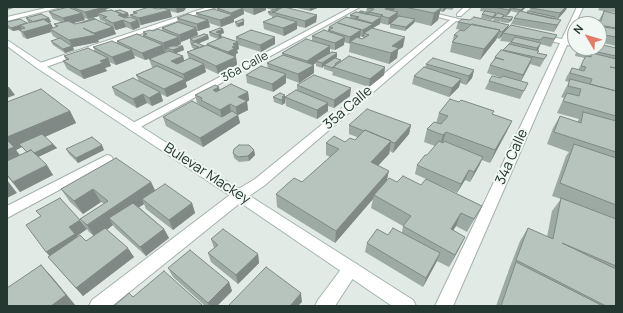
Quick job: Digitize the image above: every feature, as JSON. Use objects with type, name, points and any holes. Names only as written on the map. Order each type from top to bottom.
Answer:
[{"type":"street","points":[[7,13],[31,7]]},
{"type":"street","points":[[7,19],[42,8],[58,7]]},
{"type":"street","points":[[40,66],[214,7]]},
{"type":"street","name":"36a Calle","points":[[133,127],[357,7]]},
{"type":"street","points":[[399,7],[457,17],[470,22]]},
{"type":"street","name":"35a Calle","points":[[98,306],[240,195],[260,182],[468,7]]},
{"type":"street","points":[[533,35],[567,42]]},
{"type":"street","name":"Bulevar Mackey","points":[[7,42],[40,66],[240,195],[407,306]]},
{"type":"street","name":"34a Calle","points":[[444,306],[567,49]]},
{"type":"street","points":[[7,212],[107,159]]},
{"type":"street","points":[[324,306],[351,269]]},
{"type":"building","points":[[68,7],[82,13],[63,18],[49,12]]},
{"type":"building","points":[[72,7],[105,7],[85,12]]},
{"type":"building","points":[[149,7],[170,10],[139,18],[130,15],[137,13],[133,12]]},
{"type":"building","points":[[284,7],[317,15],[305,21],[272,12]]},
{"type":"building","points":[[389,7],[385,9],[398,12],[389,18],[369,12],[374,9],[367,8]]},
{"type":"building","points":[[404,7],[437,7],[441,8],[434,13]]},
{"type":"building","points":[[494,7],[511,7],[509,10]]},
{"type":"building","points":[[512,7],[524,7],[521,10]]},
{"type":"building","points":[[531,7],[566,7],[560,13]]},
{"type":"building","points":[[217,8],[243,8],[231,13]]},
{"type":"building","points":[[213,9],[233,15],[220,20],[196,13]]},
{"type":"building","points":[[276,9],[278,10],[272,13],[268,12]]},
{"type":"building","points":[[111,10],[122,14],[118,15],[125,18],[130,17],[138,20],[130,23],[123,20],[113,23],[103,18],[107,17],[97,13]]},
{"type":"building","points":[[120,10],[128,13],[121,15],[122,14],[115,11]]},
{"type":"building","points":[[361,11],[369,13],[359,12]]},
{"type":"building","points":[[485,11],[496,13],[493,17],[482,14]]},
{"type":"building","points":[[520,11],[561,20],[557,25],[514,18]]},
{"type":"building","points":[[528,11],[555,17],[554,19],[527,13]]},
{"type":"building","points":[[604,11],[616,14],[616,28],[607,26],[607,16],[602,16]]},
{"type":"building","points":[[356,12],[381,17],[372,23],[350,15]]},
{"type":"building","points":[[498,13],[504,15],[501,18],[494,17]]},
{"type":"building","points":[[41,14],[49,18],[34,22],[26,18]]},
{"type":"building","points":[[188,14],[208,20],[197,24],[177,18]]},
{"type":"building","points":[[277,16],[297,22],[283,28],[263,22]]},
{"type":"building","points":[[399,16],[415,19],[406,27],[390,24]]},
{"type":"building","points":[[504,16],[513,17],[510,20],[502,18]]},
{"type":"building","points":[[346,17],[373,24],[363,30],[338,23],[361,30],[350,37],[328,30],[333,28],[329,27]]},
{"type":"building","points":[[474,17],[509,25],[502,32],[499,31],[500,30],[458,22],[462,19],[470,20]]},
{"type":"building","points":[[93,18],[95,19],[81,23]]},
{"type":"building","points":[[20,19],[27,23],[11,28],[7,25],[7,22]]},
{"type":"building","points":[[43,19],[51,24],[23,32],[19,30],[25,28],[20,25]]},
{"type":"building","points":[[95,19],[113,27],[94,33],[83,28],[96,35],[69,40],[50,29],[58,26],[54,24],[68,21],[75,24]]},
{"type":"building","points":[[243,19],[244,21],[238,24],[235,22]]},
{"type":"building","points":[[178,22],[196,28],[179,35],[162,28]]},
{"type":"building","points":[[472,24],[500,30],[484,49],[452,42],[458,36],[454,35],[460,30],[464,31]]},
{"type":"building","points":[[511,25],[557,35],[554,39],[543,37],[540,40],[503,33]]},
{"type":"building","points":[[607,27],[616,29],[616,37],[607,35]]},
{"type":"building","points":[[220,28],[223,29],[216,32],[221,34],[218,35],[209,32]]},
{"type":"building","points":[[372,28],[405,37],[392,46],[399,48],[391,53],[350,42],[357,37],[362,39],[369,35],[364,33]]},
{"type":"building","points":[[158,29],[179,37],[163,43],[143,35],[147,34],[143,32]]},
{"type":"building","points":[[251,30],[275,37],[260,45],[236,37]]},
{"type":"building","points":[[324,30],[345,37],[335,43],[312,36]]},
{"type":"building","points":[[137,34],[163,45],[142,53],[117,41]]},
{"type":"building","points":[[204,34],[208,35],[194,41],[190,39]]},
{"type":"building","points":[[223,37],[238,42],[233,44],[236,45],[232,47],[235,48],[228,52],[207,44]]},
{"type":"building","points":[[515,37],[541,43],[537,48],[511,42]]},
{"type":"building","points":[[60,38],[72,46],[63,49],[51,41]]},
{"type":"building","points":[[306,39],[330,46],[307,61],[282,53]]},
{"type":"building","points":[[112,41],[132,50],[112,57],[93,47]]},
{"type":"building","points":[[195,42],[204,46],[194,49],[199,47],[191,44]]},
{"type":"building","points":[[509,44],[539,51],[537,53],[547,55],[544,59],[503,50]]},
{"type":"building","points":[[207,45],[236,57],[216,66],[187,52]]},
{"type":"building","points":[[172,46],[183,46],[173,50],[166,48]]},
{"type":"building","points":[[607,46],[616,48],[616,56],[607,54]]},
{"type":"building","points":[[88,48],[108,58],[100,61],[103,63],[80,71],[63,61],[69,59],[64,56]]},
{"type":"building","points":[[501,50],[532,58],[523,75],[490,65],[496,58],[504,60],[495,57]]},
{"type":"building","points":[[169,51],[183,56],[171,61],[177,64],[190,58],[204,64],[183,74],[149,59]]},
{"type":"building","points":[[332,52],[337,53],[322,63],[316,61]]},
{"type":"building","points":[[283,55],[314,65],[298,74],[267,63]]},
{"type":"building","points":[[349,56],[385,67],[370,79],[333,67]]},
{"type":"building","points":[[586,56],[604,56],[616,59],[616,91],[590,84],[592,79],[570,73],[572,68],[584,71],[586,67],[581,66],[583,61]]},
{"type":"building","points":[[335,58],[341,60],[335,64],[336,65],[333,68],[324,65]]},
{"type":"building","points":[[433,58],[474,70],[469,76],[426,64]]},
{"type":"building","points":[[157,66],[185,79],[164,89],[136,75]]},
{"type":"building","points":[[261,66],[286,74],[272,84],[246,75]]},
{"type":"building","points":[[424,67],[461,79],[452,88],[414,76]]},
{"type":"building","points":[[314,75],[351,88],[334,100],[297,85]]},
{"type":"building","points":[[492,76],[501,78],[503,76],[528,83],[524,91],[489,81]]},
{"type":"building","points":[[133,78],[160,92],[149,98],[143,94],[133,99],[112,87]]},
{"type":"building","points":[[570,79],[616,91],[616,116],[563,101],[567,93],[579,96],[581,89],[568,86]]},
{"type":"building","points":[[231,84],[248,92],[238,97],[247,101],[236,107],[230,104],[220,110],[201,100],[202,98],[195,95],[215,85],[219,87],[213,90],[216,92]]},
{"type":"building","points":[[41,89],[70,111],[7,137],[7,102]]},
{"type":"building","points":[[296,90],[328,103],[317,110],[285,97]]},
{"type":"building","points":[[280,93],[285,95],[281,100],[273,97]]},
{"type":"building","points":[[450,99],[459,102],[461,100],[494,111],[492,114],[512,121],[495,150],[446,132],[443,135],[427,129],[434,122],[441,124],[448,116],[439,113]]},
{"type":"building","points":[[192,101],[222,117],[232,111],[238,115],[200,138],[163,117]]},
{"type":"building","points":[[367,109],[411,125],[395,143],[349,125]]},
{"type":"building","points":[[583,112],[616,121],[616,152],[554,132],[560,116],[581,123]]},
{"type":"building","points":[[365,130],[391,141],[371,162],[389,171],[336,231],[276,194],[294,178],[302,182],[339,149],[326,143],[334,136],[345,142],[350,138],[355,140]]},
{"type":"building","points":[[42,134],[53,144],[34,153],[31,150],[27,152],[19,144]]},
{"type":"building","points":[[92,137],[102,145],[76,158],[66,149]]},
{"type":"building","points":[[8,141],[14,147],[7,150]]},
{"type":"building","points":[[439,141],[443,143],[444,141],[483,157],[474,172],[469,170],[461,184],[417,165]]},
{"type":"building","points":[[574,144],[616,158],[616,205],[560,183]]},
{"type":"building","points":[[239,145],[249,145],[254,150],[248,156],[238,157],[233,153],[234,149]]},
{"type":"building","points":[[31,150],[47,165],[13,182],[7,175],[7,161]]},
{"type":"building","points":[[116,158],[151,182],[87,225],[80,219],[108,201],[93,189],[74,201],[61,189]]},
{"type":"building","points":[[403,176],[421,185],[426,179],[482,206],[474,219],[461,213],[451,229],[465,237],[455,255],[403,226],[411,216],[374,195],[389,178],[397,182]]},
{"type":"building","points":[[165,184],[192,203],[169,220],[142,199]]},
{"type":"building","points":[[60,198],[80,220],[69,227],[75,234],[46,252],[26,225],[41,216],[36,211]]},
{"type":"building","points":[[561,198],[616,219],[616,266],[562,243],[616,269],[616,306],[606,306],[516,260],[528,228],[553,239]]},
{"type":"building","points":[[133,203],[164,229],[140,247],[109,218]]},
{"type":"building","points":[[105,228],[128,248],[76,288],[48,257],[80,235],[86,241]]},
{"type":"building","points":[[393,228],[440,253],[426,278],[367,243],[377,229],[388,235]]},
{"type":"building","points":[[223,229],[258,254],[236,275],[208,253],[218,245],[211,239]]},
{"type":"building","points":[[190,250],[229,282],[208,303],[168,268]]},
{"type":"building","points":[[516,262],[603,306],[501,306]]},
{"type":"building","points":[[41,265],[66,295],[51,306],[7,306],[7,288]]},
{"type":"building","points":[[266,267],[301,293],[290,306],[228,306]]},
{"type":"building","points":[[164,271],[202,305],[114,306],[129,293],[133,297]]}]
